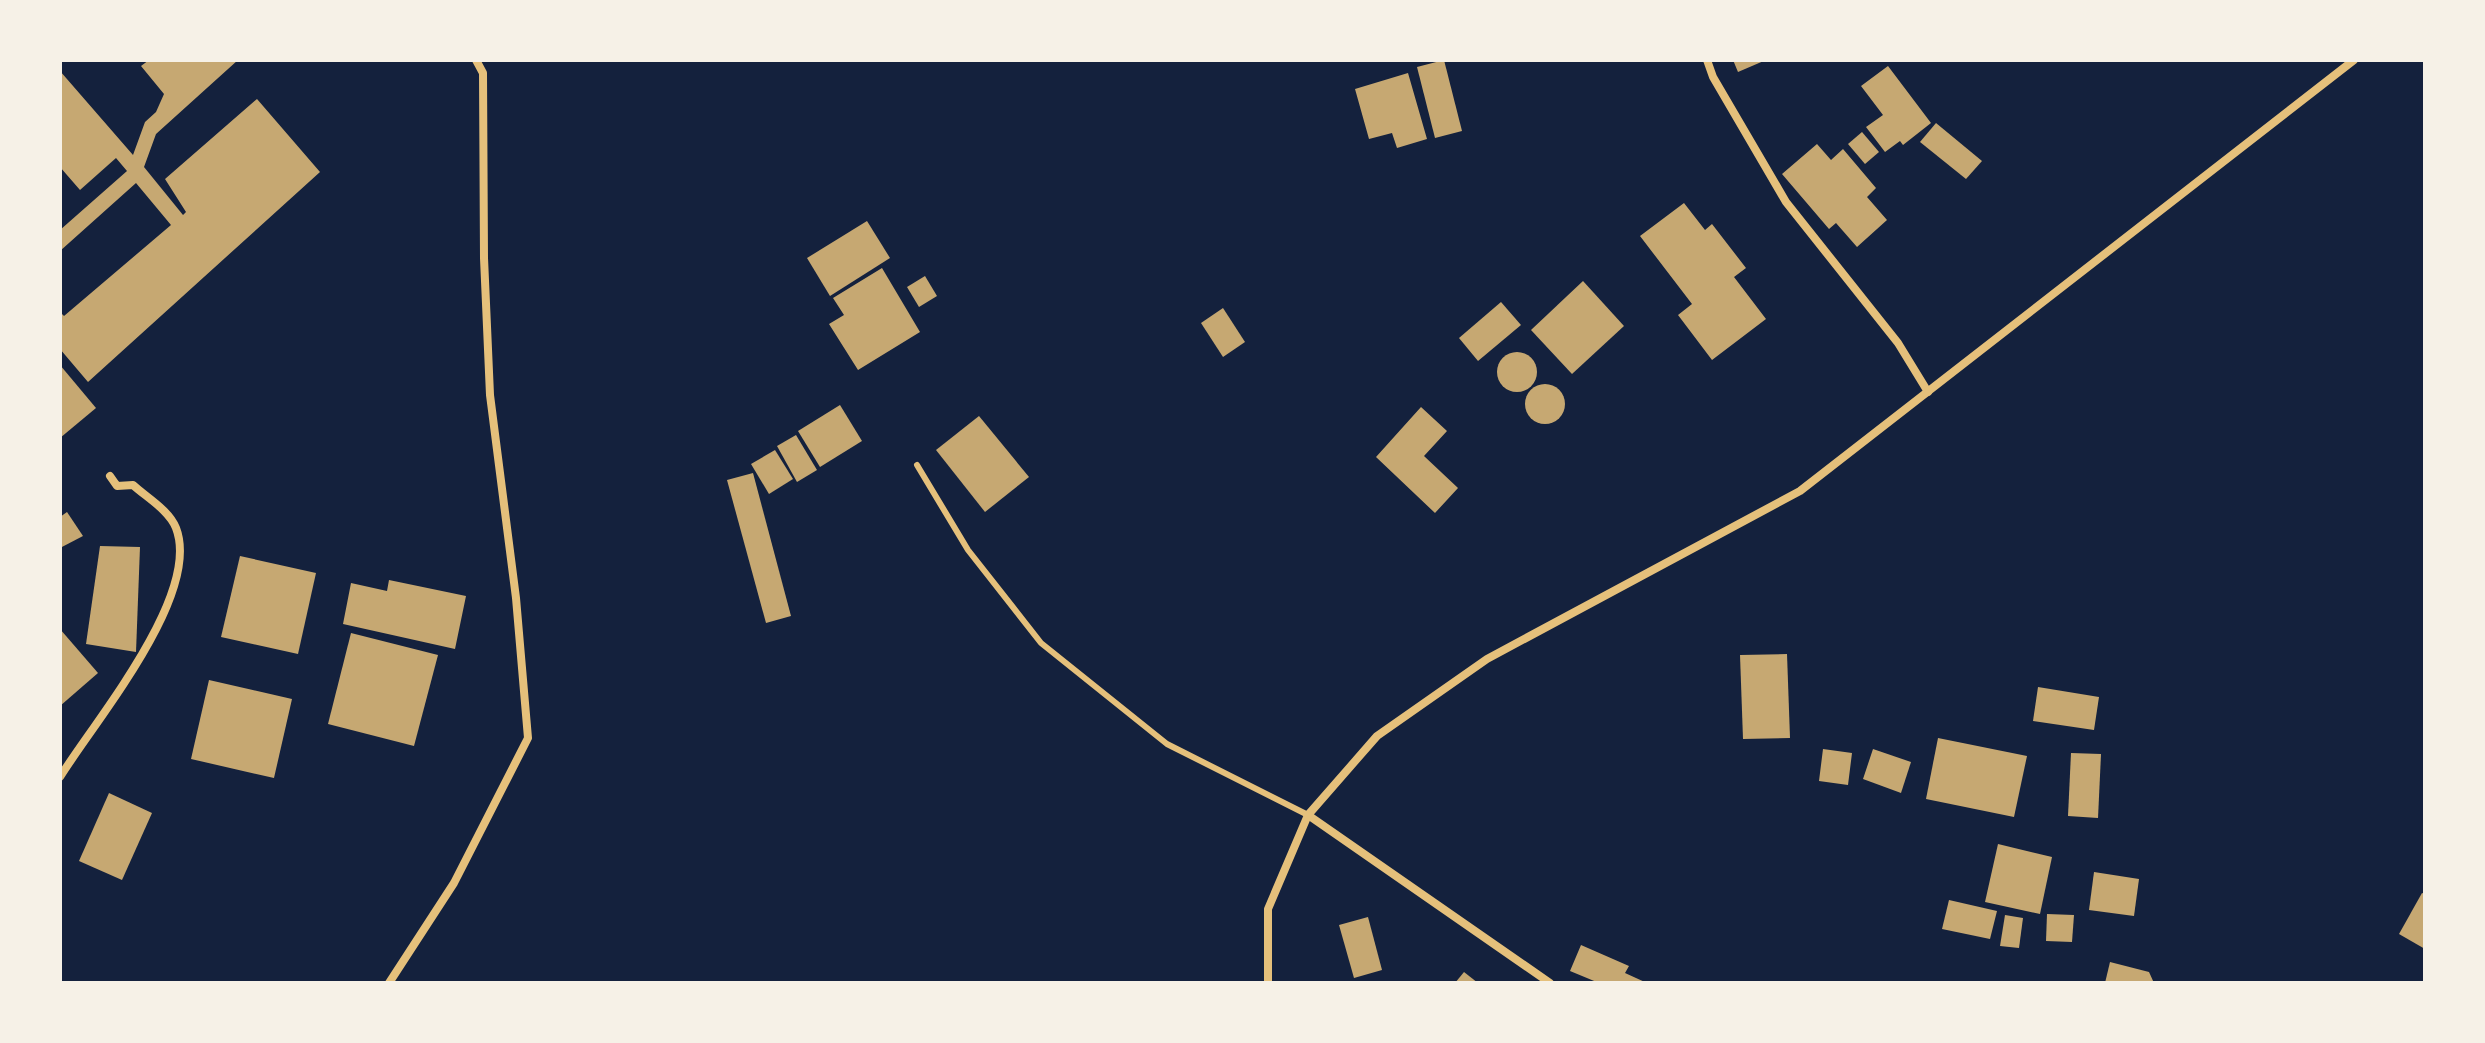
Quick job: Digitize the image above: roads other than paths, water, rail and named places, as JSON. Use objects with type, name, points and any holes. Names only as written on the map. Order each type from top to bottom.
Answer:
[{"type":"street","points":[[389,983],[454,883],[528,738],[516,598],[490,395],[484,258],[483,73],[476,60]]},
{"type":"street","points":[[1707,60],[1713,77],[1786,202],[1898,343],[1928,392]]},
{"type":"street","points":[[1268,983],[1268,909],[1308,815],[1377,736],[1487,659],[1800,491],[2354,60]]},
{"type":"street","points":[[60,777],[123,688],[156,630],[175,578],[180,548],[175,526],[166,514],[133,485],[117,486],[110,476]]},
{"type":"street","points":[[1308,815],[1550,983]]},
{"type":"lane","points":[[917,465],[968,550],[1041,643],[1167,744],[1308,815]]}]
